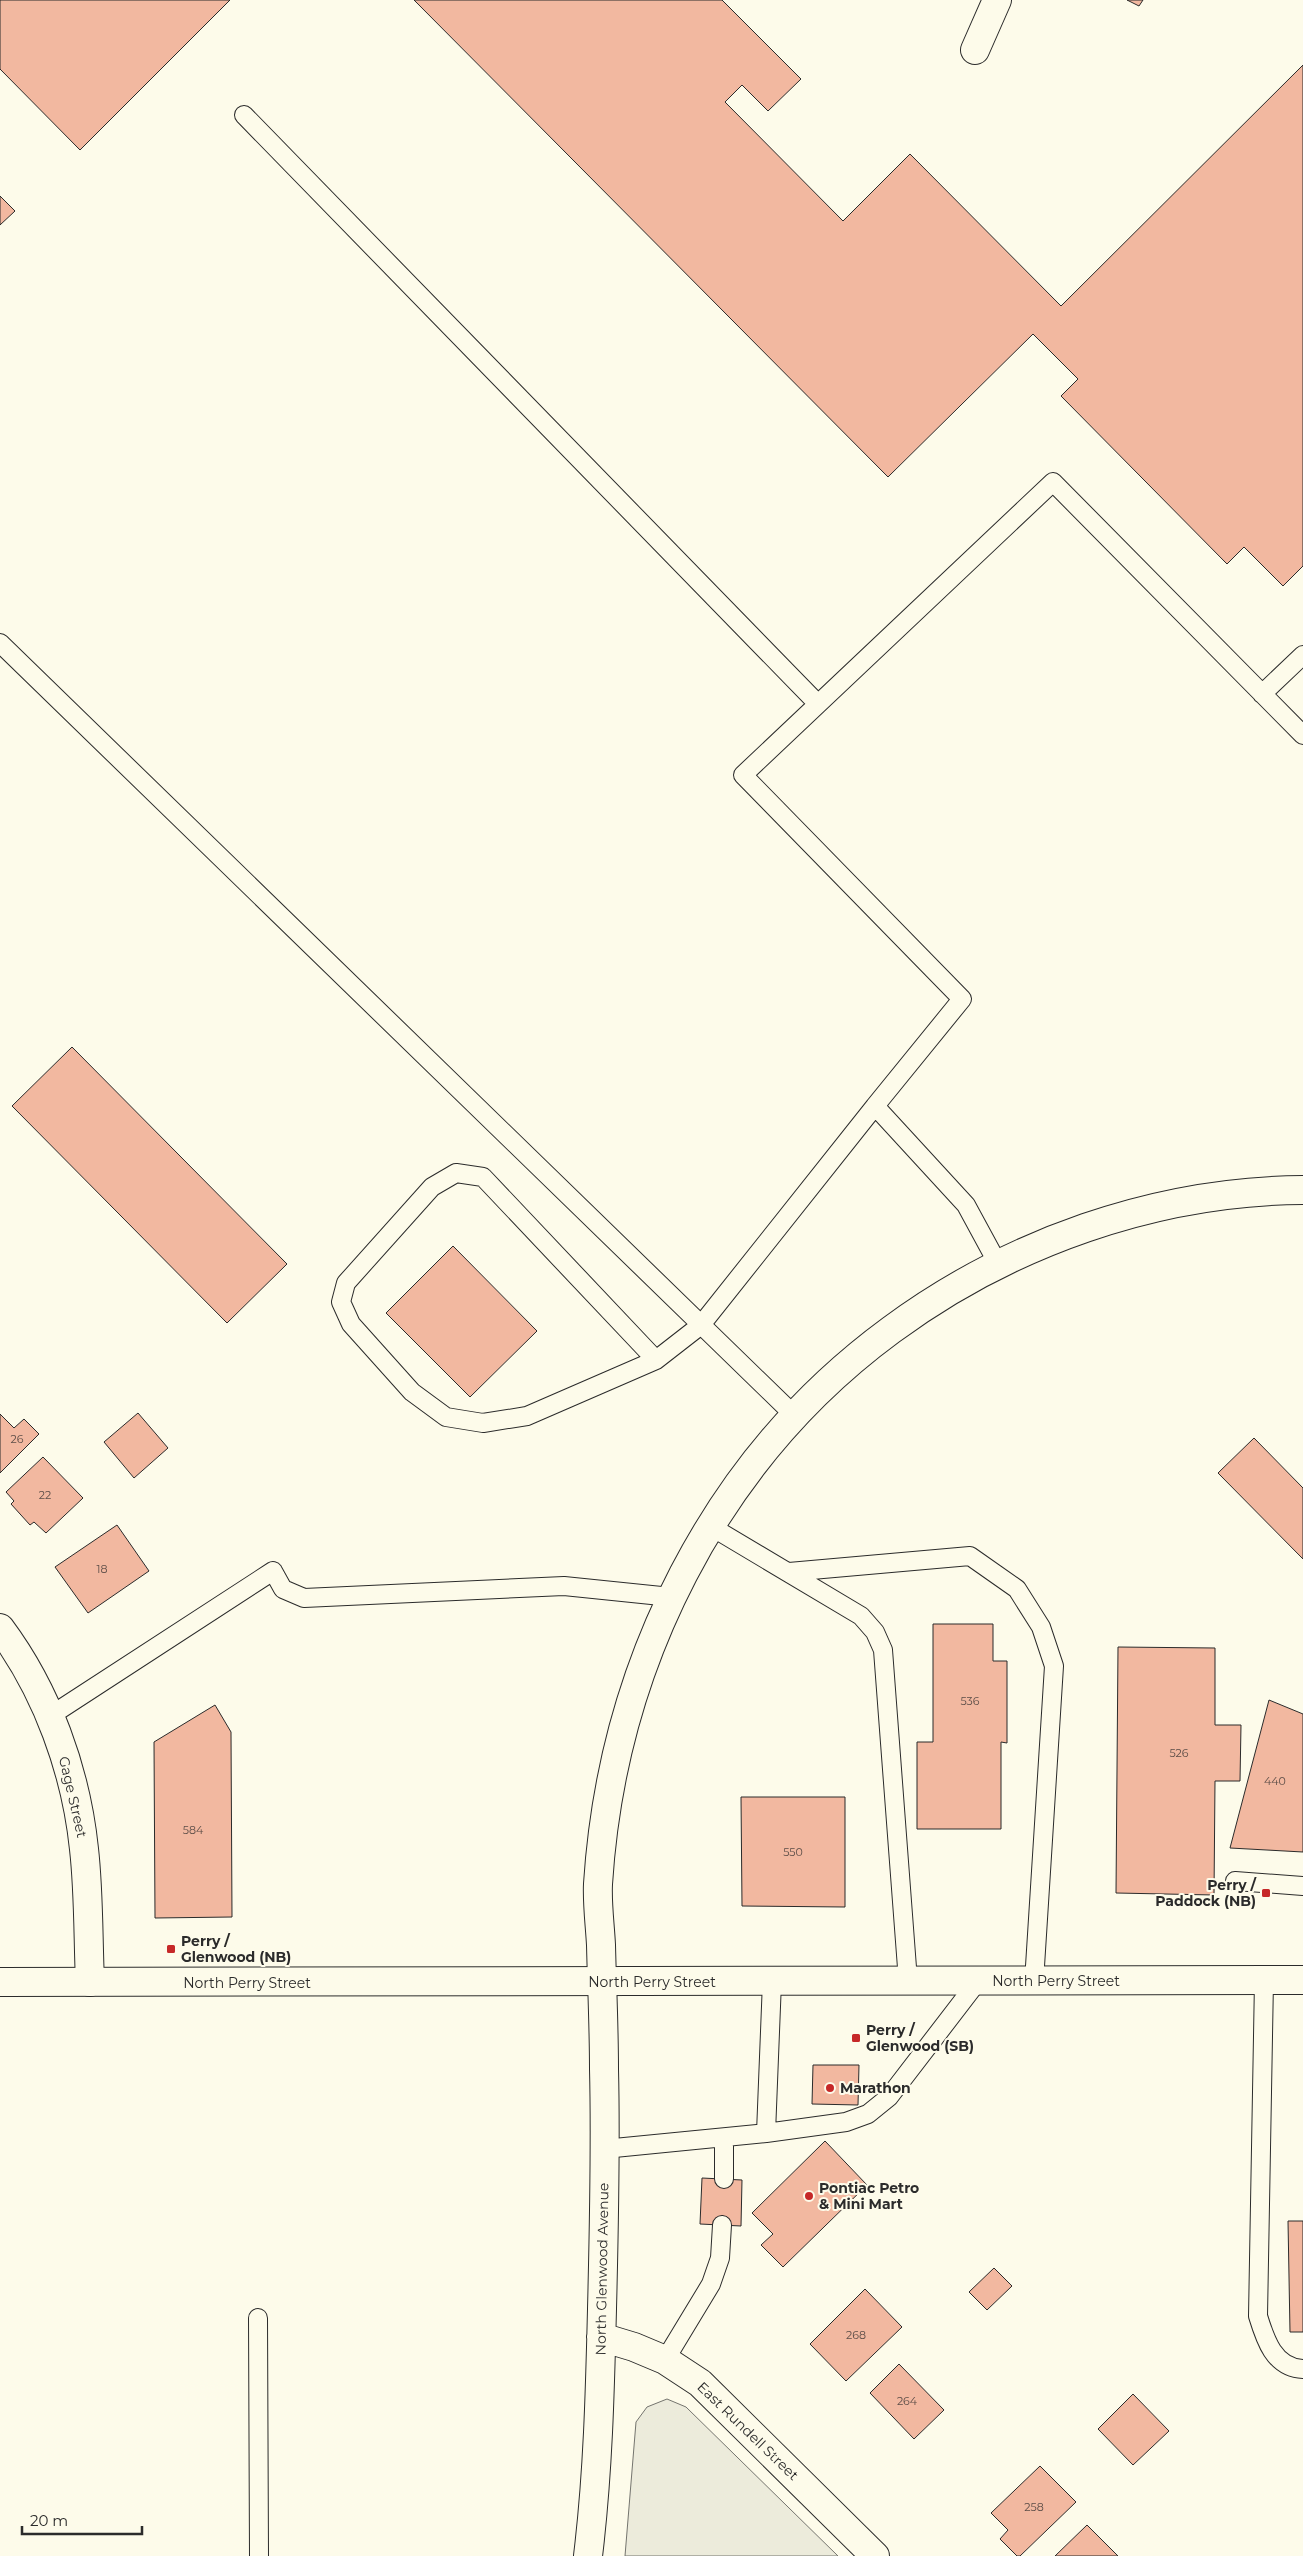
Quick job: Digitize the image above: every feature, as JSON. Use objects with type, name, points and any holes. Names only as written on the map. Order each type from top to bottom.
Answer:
[{"type":"street","points":[[974,50],[997,0]]},
{"type":"street","name":"North Glenwood Avenue","points":[[588,2556],[595,2487],[601,2337],[604,2149],[602,1982],[598,1886],[612,1777],[627,1711],[639,1674],[671,1597],[710,1526],[749,1469],[794,1415],[844,1368],[878,1340],[931,1302],[998,1264],[1066,1235],[1140,1212],[1225,1196],[1303,1190]]},
{"type":"street","name":"Gage Street","points":[[0,1628],[28,1672],[50,1716],[69,1771],[80,1822],[86,1874],[90,1982]]},
{"type":"street","name":"North Perry Street","points":[[0,1982],[1034,1982],[1303,1980]]},
{"type":"street","name":"East Rundell Street","points":[[601,2337],[634,2347],[665,2360],[690,2375],[710,2391],[875,2556]]},
{"type":"lane","points":[[244,115],[818,704]]},
{"type":"lane","points":[[656,1360],[483,1177],[456,1173],[432,1187],[346,1282],[342,1302],[351,1324],[412,1392],[446,1416],[483,1423],[527,1416],[656,1360],[701,1325],[962,999],[742,775],[1053,482],[1303,735]]},
{"type":"lane","points":[[0,643],[794,1415]]},
{"type":"lane","points":[[1262,694],[1303,655]]},
{"type":"lane","points":[[875,1106],[966,1205],[998,1264]]},
{"type":"lane","points":[[710,1526],[861,1616],[875,1632],[883,1650],[908,1981]]},
{"type":"lane","points":[[789,1572],[970,1556],[1017,1589],[1040,1627],[1054,1666],[1034,1982]]},
{"type":"lane","points":[[50,1716],[273,1571],[283,1589],[304,1598],[564,1586],[671,1597]]},
{"type":"lane","points":[[1235,1881],[1303,1886]]},
{"type":"lane","points":[[1264,1980],[1258,2316],[1265,2341],[1277,2358],[1294,2368],[1303,2369]]},
{"type":"lane","points":[[766,2133],[772,1981]]},
{"type":"lane","points":[[604,2149],[766,2133],[846,2122],[868,2114],[889,2097],[978,1981]]},
{"type":"lane","points":[[724,2138],[724,2179]]},
{"type":"lane","points":[[665,2360],[711,2284],[720,2258],[722,2225]]},
{"type":"lane","points":[[258,2318],[258,2556]]},
{"type":"shaded area","points":[[667,2399],[686,2407],[838,2556],[625,2556],[636,2422],[647,2407]]},
{"type":"building","points":[[0,0],[230,0],[80,150],[0,69]]},
{"type":"building","points":[[414,0],[722,0],[801,79],[768,111],[742,85],[725,102],[843,221],[910,154],[1061,306],[1303,65],[1303,566],[1283,586],[1244,547],[1227,564],[1061,396],[1078,379],[1033,334],[888,477]]},
{"type":"building","points":[[1127,0],[1143,0],[1139,6]]},
{"type":"building","points":[[0,196],[15,211],[0,225]]},
{"type":"building","points":[[72,1047],[287,1264],[227,1323],[12,1106]]},
{"type":"building","points":[[453,1246],[537,1331],[470,1397],[386,1313]]},
{"type":"building","points":[[138,1413],[168,1448],[134,1478],[104,1442]]},
{"type":"building","points":[[0,1414],[14,1428],[24,1419],[39,1434],[0,1473]]},
{"type":"building","points":[[1254,1438],[1303,1488],[1303,1559],[1218,1473]]},
{"type":"building","points":[[43,1457],[83,1498],[46,1533],[34,1522],[30,1525],[11,1504],[14,1501],[6,1492]]},
{"type":"building","points":[[117,1525],[149,1571],[88,1613],[55,1567]]},
{"type":"building","points":[[933,1624],[993,1624],[993,1661],[1007,1661],[1007,1743],[1001,1742],[1001,1829],[917,1829],[917,1742],[933,1742]]},
{"type":"building","points":[[1118,1647],[1215,1648],[1215,1725],[1241,1725],[1240,1781],[1215,1781],[1214,1895],[1116,1893]]},
{"type":"building","points":[[1269,1700],[1303,1714],[1303,1852],[1230,1848]]},
{"type":"building","points":[[215,1705],[231,1732],[232,1917],[155,1918],[154,1742]]},
{"type":"building","points":[[741,1797],[845,1797],[845,1907],[742,1906]]},
{"type":"building","points":[[813,2065],[859,2065],[858,2105],[812,2104]]},
{"type":"building","points":[[825,2141],[867,2185],[783,2267],[761,2245],[773,2234],[752,2213]]},
{"type":"building","points":[[702,2178],[742,2180],[741,2226],[700,2224]]},
{"type":"building","points":[[1288,2221],[1303,2221],[1303,2332],[1290,2332]]},
{"type":"building","points":[[994,2268],[1012,2286],[987,2310],[969,2292]]},
{"type":"building","points":[[865,2289],[902,2327],[846,2381],[810,2344]]},
{"type":"building","points":[[899,2364],[944,2410],[914,2439],[870,2393]]},
{"type":"building","points":[[1133,2394],[1169,2431],[1133,2465],[1098,2429]]},
{"type":"building","points":[[1040,2466],[1076,2502],[1020,2556],[1017,2556],[1000,2539],[1008,2530],[991,2513]]},
{"type":"building","points":[[1087,2525],[1118,2556],[1055,2556]]},
{"type":"place","name":"Perry / Paddock (NB)","points":[[1266,1893]]},
{"type":"place","name":"Perry / Glenwood (NB)","points":[[171,1949]]},
{"type":"place","name":"Perry / Glenwood (SB)","points":[[856,2038]]},
{"type":"place","name":"Marathon","points":[[830,2088]]},
{"type":"place","name":"Pontiac Petro & Mini Mart","points":[[809,2196]]}]
